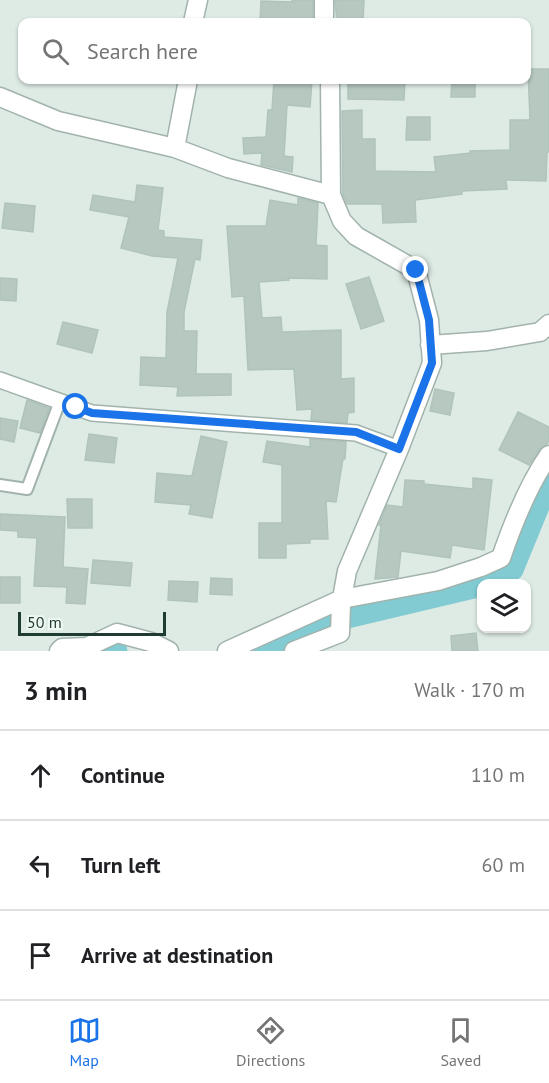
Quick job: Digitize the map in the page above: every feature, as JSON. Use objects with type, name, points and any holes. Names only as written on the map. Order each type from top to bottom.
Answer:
[{"type":"street","points":[[194,18],[198,0]]},
{"type":"street","points":[[324,0],[324,18]]},
{"type":"street","points":[[175,148],[187,84]]},
{"type":"street","points":[[294,651],[340,633],[347,571],[399,449],[432,363],[429,320],[416,270],[356,236],[342,221],[331,195],[330,84]]},
{"type":"street","points":[[0,97],[58,121],[175,148],[228,168],[331,195]]},
{"type":"street","points":[[430,345],[486,341],[529,334],[540,332],[549,324]]},
{"type":"street","points":[[0,380],[92,413],[356,432],[399,449]]},
{"type":"street","points":[[227,651],[342,602],[438,580],[481,567],[501,558],[510,531],[549,455]]},
{"type":"street","points":[[59,651],[63,648],[90,649],[117,633],[151,642],[169,651]]},
{"type":"lane","points":[[0,485],[27,489],[60,401]]},
{"type":"building","points":[[292,0],[313,0],[313,18],[260,18],[261,1],[292,2]]},
{"type":"building","points":[[335,0],[364,0],[363,18],[337,18]]},
{"type":"building","points":[[531,69],[549,69],[549,152],[547,152],[546,181],[506,180],[507,189],[462,191],[462,194],[415,200],[416,222],[383,223],[382,204],[347,204],[343,195],[342,111],[362,110],[362,139],[375,139],[375,171],[436,172],[434,157],[471,153],[470,151],[510,150],[510,120],[530,120],[529,84],[531,84]]},
{"type":"building","points":[[274,84],[312,84],[310,107],[287,105],[284,156],[293,157],[292,172],[261,165],[262,153],[244,154],[243,138],[266,137],[268,110],[272,110]]},
{"type":"building","points":[[348,84],[405,84],[404,100],[348,99]]},
{"type":"building","points":[[452,84],[475,84],[475,97],[451,97]]},
{"type":"building","points":[[407,117],[430,117],[430,140],[406,140]]},
{"type":"building","points":[[137,185],[163,188],[158,230],[164,231],[164,237],[202,240],[200,260],[195,259],[184,312],[184,331],[197,331],[196,374],[231,374],[231,395],[177,396],[178,387],[140,385],[141,357],[166,358],[167,312],[178,258],[152,256],[121,248],[129,217],[90,210],[93,195],[135,202]]},
{"type":"building","points":[[298,198],[318,203],[316,245],[327,246],[327,279],[288,278],[289,280],[259,282],[262,318],[281,317],[282,332],[341,330],[341,379],[354,378],[354,412],[348,413],[347,423],[311,420],[312,409],[297,410],[294,369],[248,370],[244,296],[232,297],[227,226],[266,226],[270,200],[298,205]]},
{"type":"building","points":[[5,203],[35,206],[33,232],[2,228]]},
{"type":"building","points":[[369,277],[384,321],[361,329],[346,284]]},
{"type":"building","points":[[0,278],[17,279],[16,301],[0,300]]},
{"type":"building","points":[[63,322],[98,330],[92,353],[57,344]]},
{"type":"building","points":[[435,389],[454,393],[450,415],[430,411]]},
{"type":"building","points":[[27,400],[49,408],[40,433],[20,428]]},
{"type":"building","points":[[518,412],[549,427],[547,444],[540,449],[529,465],[499,450]]},
{"type":"building","points":[[0,418],[18,421],[14,442],[0,439]]},
{"type":"building","points":[[89,434],[117,438],[114,463],[85,460]]},
{"type":"building","points":[[201,436],[227,442],[212,518],[189,514],[191,505],[155,502],[157,473],[192,476]]},
{"type":"building","points":[[310,439],[346,442],[345,459],[343,459],[336,502],[326,501],[328,539],[310,539],[310,543],[286,544],[286,558],[259,558],[259,523],[282,523],[282,465],[263,462],[267,441],[310,447]]},
{"type":"building","points":[[473,478],[492,480],[484,550],[452,545],[450,558],[401,551],[398,577],[375,579],[381,525],[379,525],[387,505],[403,507],[405,480],[473,489]]},
{"type":"building","points":[[67,499],[92,499],[92,528],[68,528]]},
{"type":"building","points":[[0,514],[65,517],[63,567],[88,569],[85,604],[66,603],[67,587],[34,586],[37,538],[18,537],[18,531],[0,530]]},
{"type":"building","points":[[93,560],[132,563],[130,586],[91,583]]},
{"type":"building","points":[[0,577],[20,577],[20,603],[0,603]]},
{"type":"building","points":[[211,578],[232,579],[232,595],[210,594]]},
{"type":"building","points":[[169,581],[198,582],[197,602],[168,600]]},
{"type":"building","points":[[476,633],[478,651],[452,651],[451,636]]},
{"type":"waterway","points":[[496,579],[513,570],[549,482]]},
{"type":"waterway","points":[[259,651],[322,624],[477,587]]},
{"type":"waterway","points":[[111,651],[117,651]]},
{"type":"route","points":[[76,407],[92,413],[356,432],[399,449],[432,363],[429,320],[416,270]]}]
